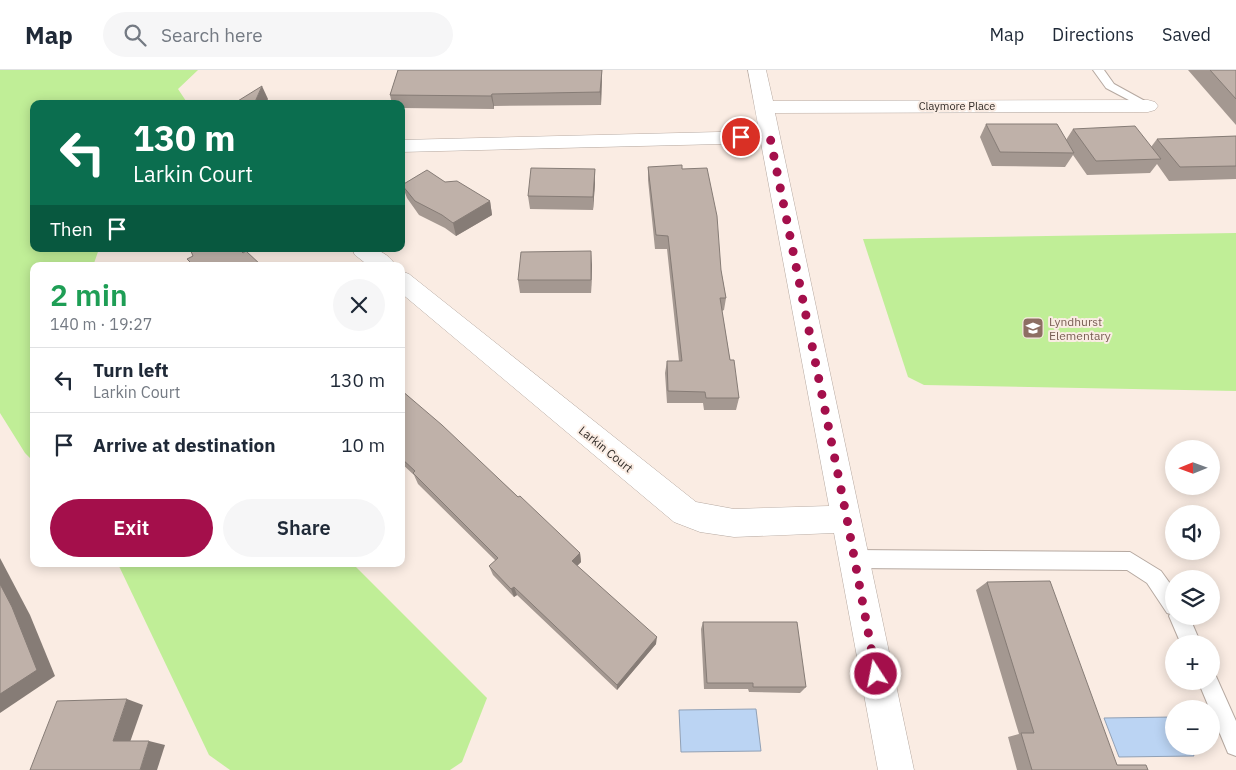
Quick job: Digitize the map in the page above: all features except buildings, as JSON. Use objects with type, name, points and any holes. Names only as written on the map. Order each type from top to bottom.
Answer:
[{"type":"street","points":[[757,70],[896,770]]},
{"type":"street","name":"Claymore Place","points":[[765,107],[1148,106]]},
{"type":"street","points":[[405,146],[770,137]]},
{"type":"street","points":[[367,252],[379,262]]},
{"type":"street","name":"Larkin Court","points":[[405,283],[685,512],[700,518],[734,523],[847,519]]},
{"type":"lane","points":[[1098,70],[1110,86],[1148,106]]},
{"type":"lane","points":[[853,559],[1130,561],[1154,577],[1165,593]]},
{"type":"lane","points":[[1212,690],[1236,745]]},
{"type":"green space","points":[[0,70],[198,70],[178,89],[185,100],[30,100],[30,252],[98,252],[94,262],[30,262],[30,458],[0,413]]},
{"type":"green space","points":[[1236,233],[1236,391],[924,385],[908,377],[863,239]]},
{"type":"green space","points":[[119,567],[356,567],[487,698],[462,762],[450,770],[230,770],[209,755]]},
{"type":"water","points":[[756,709],[761,751],[681,752],[679,710]]},
{"type":"water","points":[[1165,717],[1165,755],[1194,756],[1119,757],[1104,718]]},
{"type":"place","name":"Lyndhurst Elementary","points":[[1033,328]]},
{"type":"route","points":[[741,137],[770,137],[847,519],[876,674]]}]
